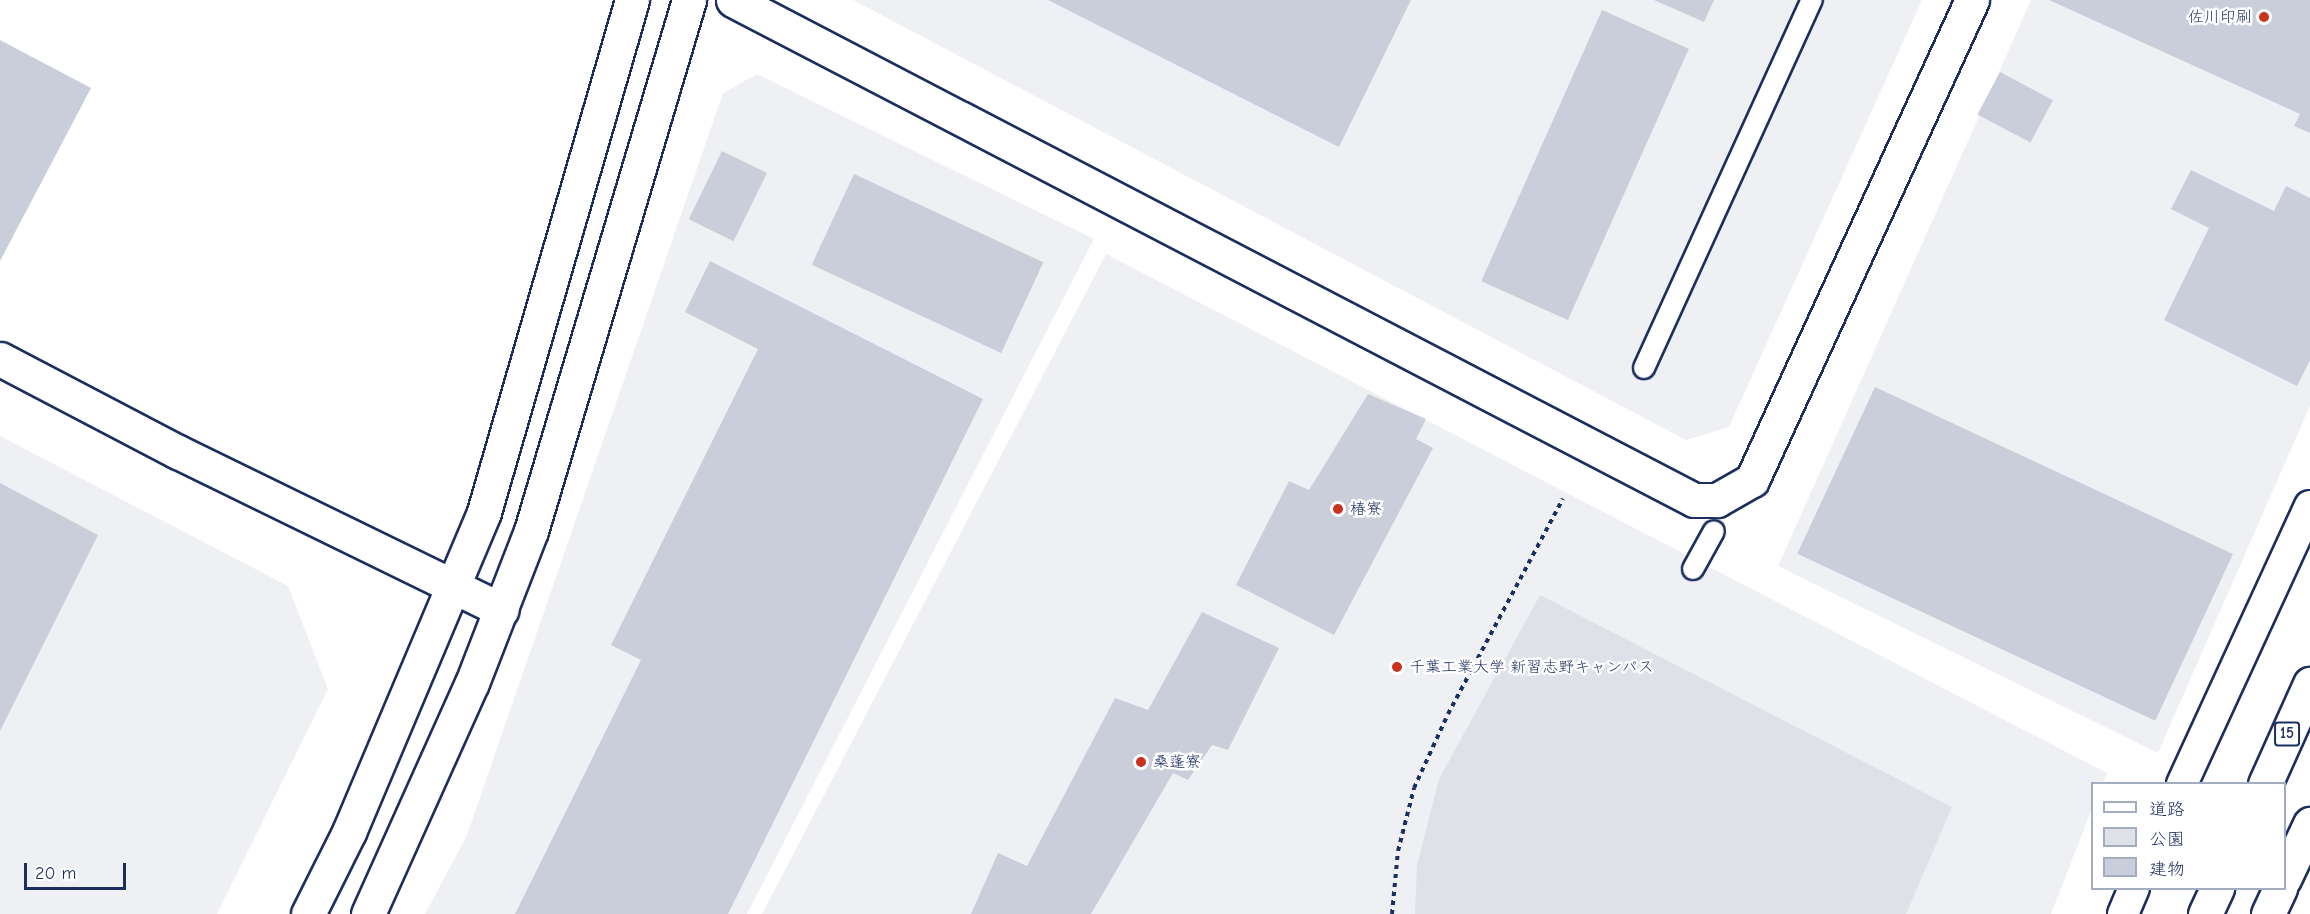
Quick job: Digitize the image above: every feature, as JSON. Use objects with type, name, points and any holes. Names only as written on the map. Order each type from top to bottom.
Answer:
[{"type":"street","points":[[308,914],[349,832],[484,512],[632,0]]},
{"type":"street","points":[[368,914],[403,842],[502,610],[535,520],[689,0]]},
{"type":"street","points":[[733,0],[1694,500],[1717,500],[1752,480],[1972,0]]},
{"type":"street","points":[[0,359],[178,452],[502,610]]},
{"type":"street","points":[[2182,782],[2310,506]]},
{"type":"street","name":"15","points":[[2265,782],[2310,684]]},
{"type":"street","points":[[2286,875],[2310,824]]},
{"type":"street","points":[[2122,914],[2133,890]]},
{"type":"street","points":[[2205,914],[2216,890]]},
{"type":"street","points":[[2268,914],[2279,890]]},
{"type":"lane","points":[[1644,368],[1812,0]]},
{"type":"lane","points":[[1694,569],[1714,531]]},
{"type":"path","points":[[1386,914],[1392,913],[1398,851],[1414,788],[1448,714],[1563,499]]},
{"type":"shaded area","points":[[853,0],[1922,0],[1729,427],[1686,440]]},
{"type":"shaded area","points":[[2031,0],[2310,0],[2310,406],[2158,753],[1778,566]]},
{"type":"shaded area","points":[[757,74],[1094,239],[747,914],[425,914],[467,835],[723,93]]},
{"type":"shaded area","name":"千葉工業大学 新習志野キャンパス","points":[[1106,254],[2107,773],[2103,782],[2091,782],[2091,812],[2051,914],[762,914]]},
{"type":"shaded area","points":[[0,436],[288,586],[328,689],[217,914],[0,914]]},
{"type":"green space","points":[[1540,595],[1952,807],[1906,914],[1415,914],[1417,865],[1439,779]]},
{"type":"building","points":[[1048,0],[1411,0],[1339,147]]},
{"type":"building","points":[[1654,0],[1714,0],[1704,22]]},
{"type":"building","points":[[2049,0],[2310,0],[2310,133],[2294,126],[2300,114]]},
{"type":"building","points":[[1602,10],[1689,49],[1568,320],[1481,281]]},
{"type":"building","points":[[0,40],[91,88],[0,261]]},
{"type":"building","points":[[2000,72],[2053,100],[2030,143],[1977,114]]},
{"type":"building","points":[[722,151],[767,173],[734,241],[689,219]]},
{"type":"building","points":[[2191,170],[2274,211],[2286,186],[2310,198],[2310,360],[2297,386],[2164,320],[2209,228],[2171,209]]},
{"type":"building","points":[[854,174],[1043,262],[1001,353],[812,265]]},
{"type":"building","points":[[710,261],[983,399],[728,914],[515,914],[641,660],[611,645],[758,349],[685,312]]},
{"type":"building","points":[[1875,387],[2233,554],[2155,721],[1797,554]]},
{"type":"building","name":"椿寮","points":[[1368,394],[1426,419],[1416,439],[1433,448],[1334,635],[1236,585],[1289,481],[1309,490]]},
{"type":"building","points":[[0,483],[98,535],[0,731]]},
{"type":"building","name":"桑蓬寮","points":[[1202,612],[1279,648],[1228,750],[1212,745],[1188,780],[1173,773],[1091,914],[971,914],[998,853],[1027,866],[1115,698],[1148,710]]},
{"type":"place","name":"佐川印刷","points":[[2264,17]]},
{"type":"place","name":"椿寮","points":[[1338,509]]},
{"type":"place","name":"千葉工業大学 新習志野キャンパス","points":[[1397,667]]},
{"type":"place","name":"桑蓬寮","points":[[1141,762]]}]
